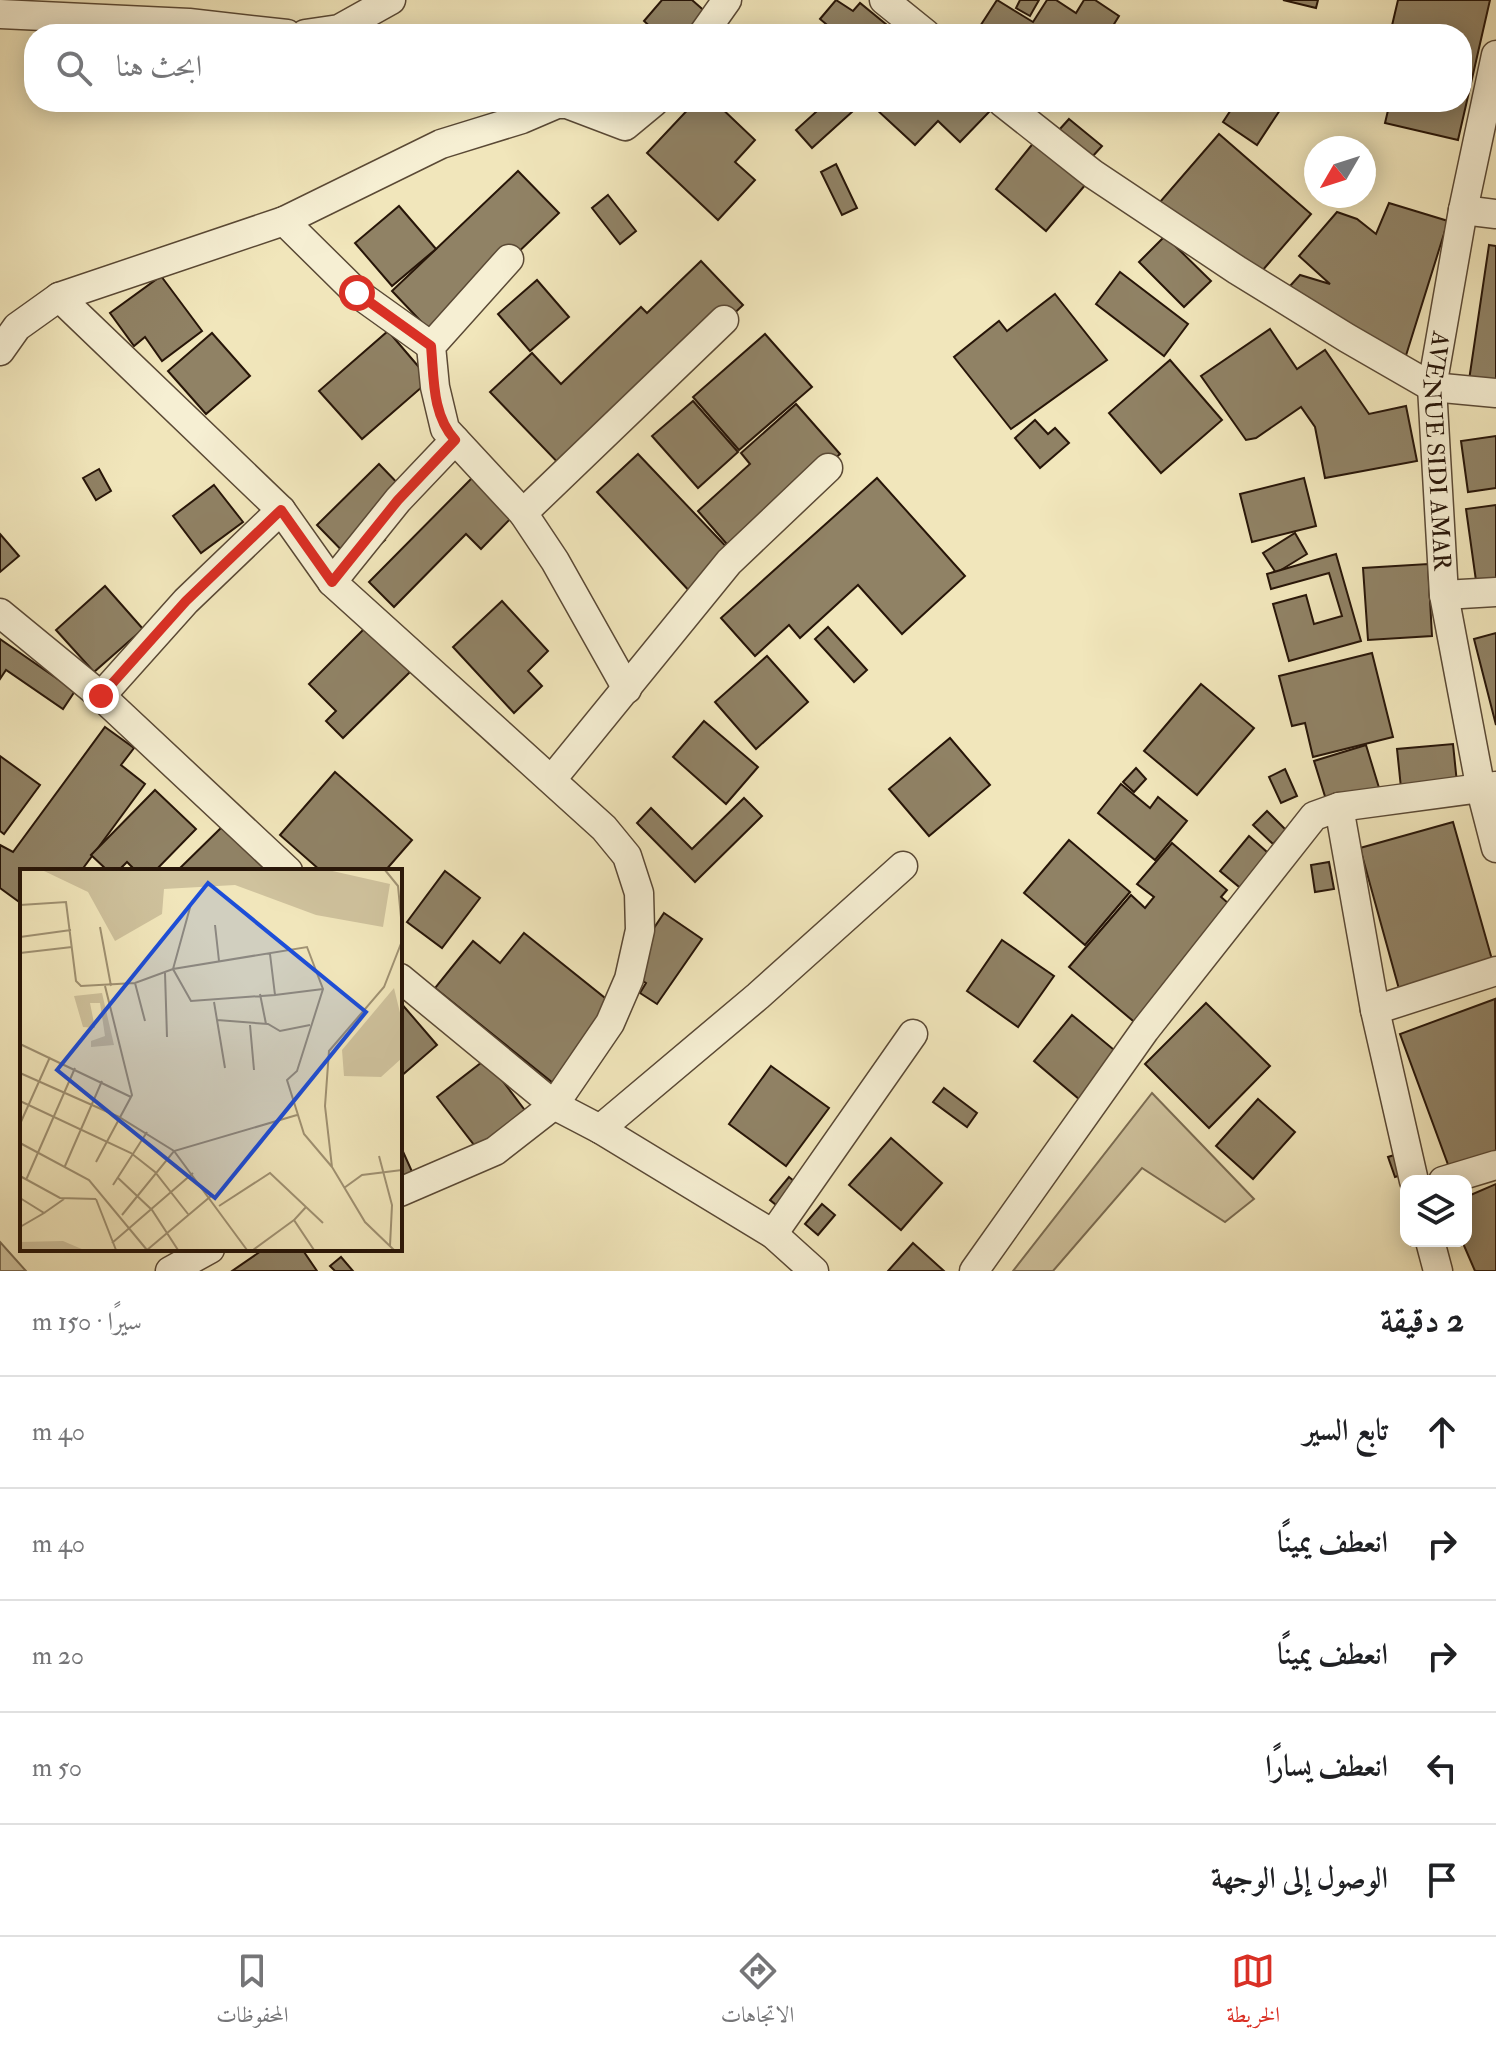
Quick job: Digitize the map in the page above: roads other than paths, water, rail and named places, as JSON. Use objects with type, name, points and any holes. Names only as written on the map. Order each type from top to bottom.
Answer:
[{"type":"street","points":[[348,24],[391,0]]},
{"type":"street","points":[[710,24],[727,0]]},
{"type":"street","points":[[884,0],[914,24]]},
{"type":"street","points":[[0,14],[194,24]]},
{"type":"street","name":"AVENUE SIDI AMAR","points":[[1496,55],[1463,210],[1432,387],[1444,595],[1488,788],[1496,848]]},
{"type":"street","points":[[0,351],[17,327],[59,297],[284,221],[412,156],[538,112]]},
{"type":"street","points":[[588,112],[625,126],[642,112]]},
{"type":"street","points":[[1015,112],[1093,174],[1225,262],[1432,387],[1496,393]]},
{"type":"street","points":[[1463,210],[1496,214]]},
{"type":"street","points":[[284,221],[357,293],[431,346],[439,412],[445,429],[523,513],[555,561],[627,689]]},
{"type":"street","points":[[431,346],[509,259]]},
{"type":"street","points":[[59,297],[281,510],[332,582],[553,778],[604,828],[627,856],[639,893],[640,930],[629,979],[610,1023],[554,1105],[495,1151],[402,1191]]},
{"type":"street","points":[[523,513],[724,320]]},
{"type":"street","points":[[332,582],[398,500],[455,440]]},
{"type":"street","points":[[553,778],[729,562],[828,468]]},
{"type":"street","points":[[101,696],[186,601],[281,510]]},
{"type":"street","points":[[1444,595],[1496,592]]},
{"type":"street","points":[[0,613],[101,696],[286,869]]},
{"type":"street","points":[[974,1271],[1145,1030],[1314,816],[1339,807],[1488,788]]},
{"type":"street","points":[[1339,807],[1375,1010],[1413,1175]]},
{"type":"street","points":[[600,1129],[758,996],[903,866]]},
{"type":"street","points":[[1375,1010],[1496,971]]},
{"type":"street","points":[[402,980],[554,1105],[600,1129],[773,1234],[814,1271]]},
{"type":"street","points":[[773,1234],[913,1034]]},
{"type":"street","points":[[1463,1175],[1496,1165]]},
{"type":"street","points":[[1432,1247],[1438,1271]]},
{"type":"street","points":[[170,1271],[206,1251]]}]
